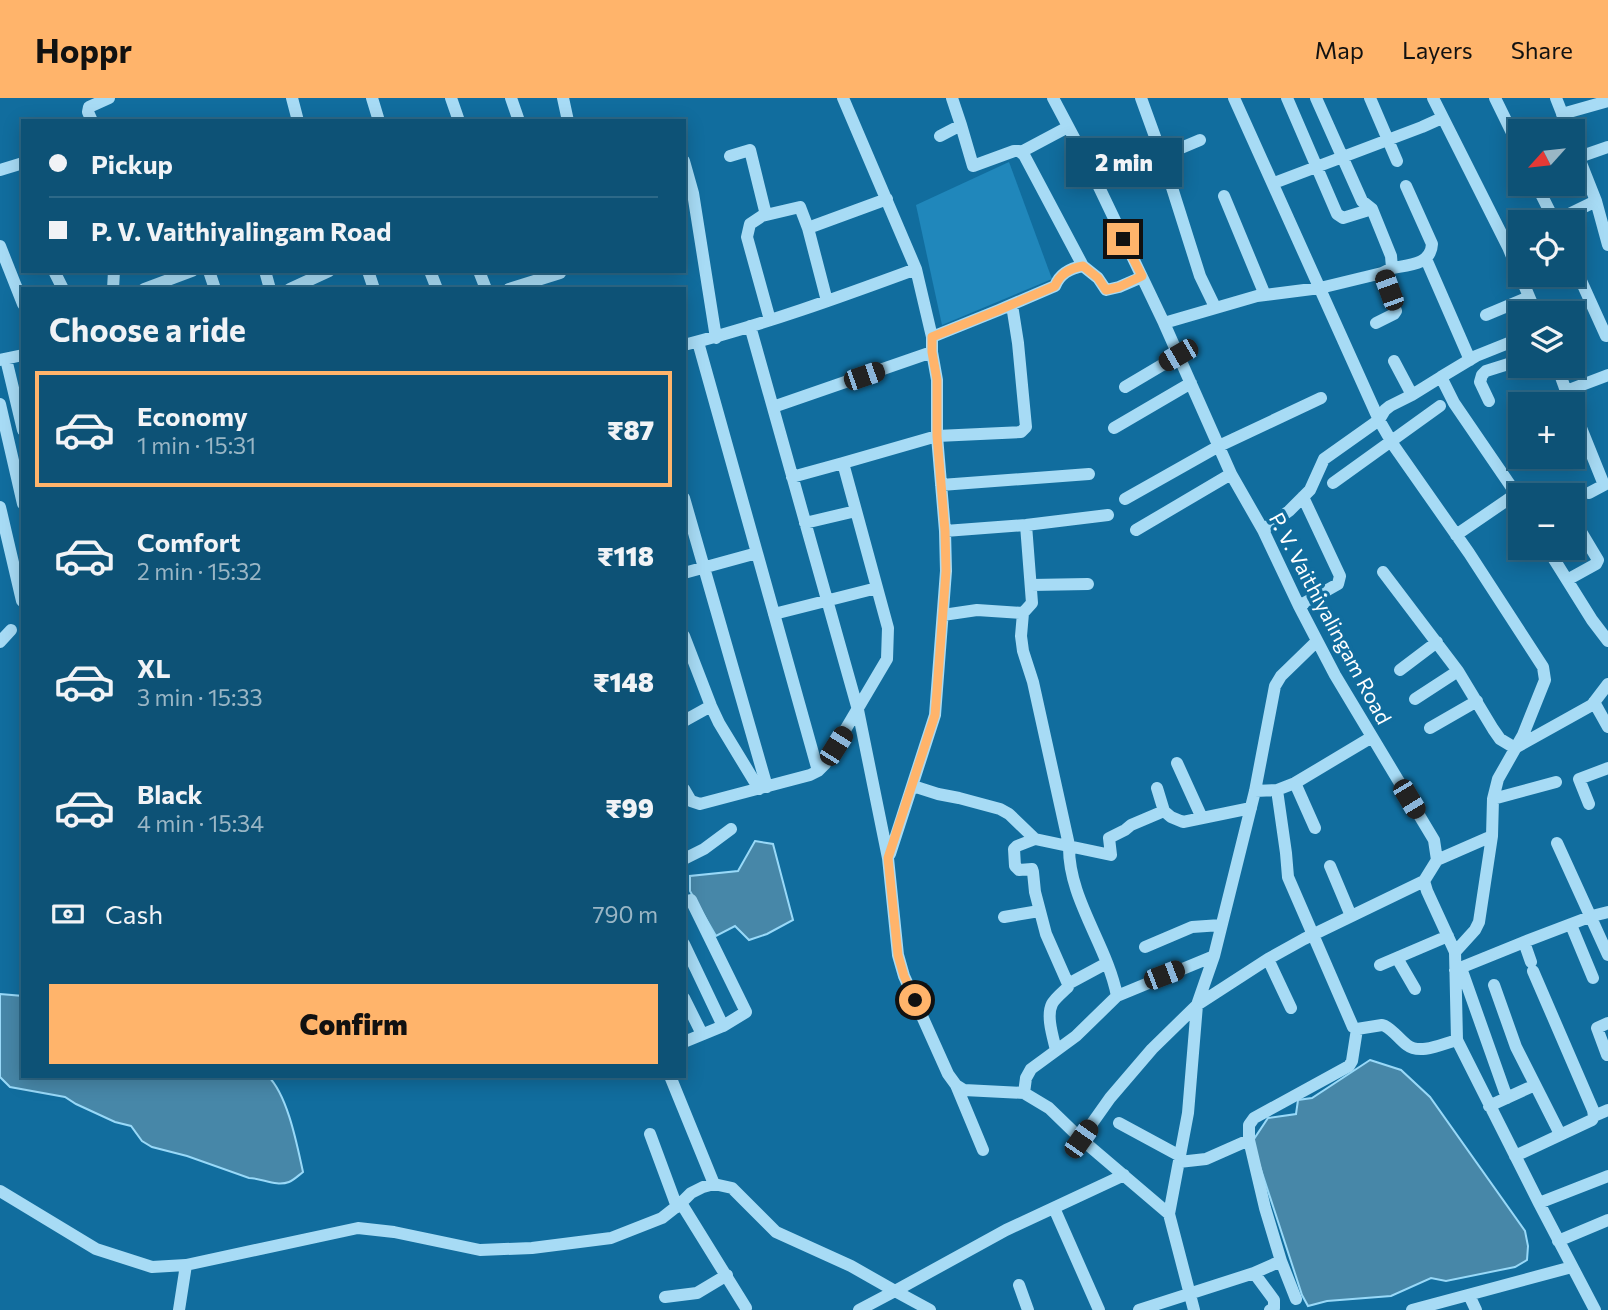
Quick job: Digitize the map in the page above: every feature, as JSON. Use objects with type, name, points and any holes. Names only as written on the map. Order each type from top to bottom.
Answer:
[{"type":"street","points":[[91,119],[89,107],[109,98]]},
{"type":"street","points":[[292,98],[297,119]]},
{"type":"street","points":[[372,98],[378,119]]},
{"type":"street","points":[[451,98],[458,119]]},
{"type":"street","points":[[511,98],[518,119]]},
{"type":"street","points":[[563,98],[568,119]]},
{"type":"street","points":[[843,98],[916,269],[932,337],[937,380],[937,436],[946,571],[935,715],[888,858]]},
{"type":"street","points":[[951,98],[973,166],[1014,151],[1021,152],[1068,127]]},
{"type":"street","name":"P. V. Vaithiyalingam Road","points":[[1053,98],[1142,276],[1231,474],[1263,530],[1335,675],[1434,841],[1437,860]]},
{"type":"street","points":[[1141,98],[1200,276],[1215,307]]},
{"type":"street","points":[[1234,98],[1380,420],[1546,674],[1523,735],[1498,779],[1493,799],[1492,836],[1478,926],[1455,952]]},
{"type":"street","points":[[1286,98],[1337,214],[1343,218],[1372,209]]},
{"type":"street","points":[[1316,98],[1362,201],[1372,209],[1391,256],[1387,270],[1396,311],[1376,323]]},
{"type":"street","points":[[1370,98],[1397,161]]},
{"type":"street","points":[[1433,98],[1508,247]]},
{"type":"street","points":[[1495,98],[1508,124]]},
{"type":"street","points":[[1556,98],[1564,119]]},
{"type":"street","points":[[1562,114],[1608,101]]},
{"type":"street","points":[[1274,183],[1442,118]]},
{"type":"street","points":[[940,136],[961,125]]},
{"type":"street","points":[[1162,156],[1200,140]]},
{"type":"street","points":[[1586,154],[1608,147]]},
{"type":"street","points":[[730,156],[750,150],[766,215]]},
{"type":"street","points":[[1021,152],[1083,266],[1098,278],[1106,290],[1142,276]]},
{"type":"street","points":[[0,170],[21,164]]},
{"type":"street","points":[[686,169],[695,204],[716,338]]},
{"type":"street","points":[[1586,176],[1597,201],[1608,244]]},
{"type":"street","points":[[1164,323],[1215,307],[1265,295],[1320,288],[1422,261],[1432,250],[1432,244],[1406,186]]},
{"type":"street","points":[[1224,196],[1265,295]]},
{"type":"street","points":[[808,228],[887,200]]},
{"type":"street","points":[[1579,210],[1597,201]]},
{"type":"street","points":[[770,320],[747,237],[750,223],[762,216],[800,207],[827,301]]},
{"type":"street","points":[[0,246],[21,299]]},
{"type":"street","points":[[1426,258],[1470,360]]},
{"type":"street","points":[[932,337],[1055,286],[1058,279],[1072,268],[1083,266]]},
{"type":"street","points":[[686,345],[716,338],[916,269]]},
{"type":"street","points":[[149,287],[187,273]]},
{"type":"street","points":[[294,287],[324,273]]},
{"type":"street","points":[[518,287],[560,273]]},
{"type":"street","points":[[1524,287],[1530,301]]},
{"type":"street","points":[[1584,287],[1606,336]]},
{"type":"street","points":[[1486,315],[1529,298]]},
{"type":"street","points":[[792,477],[937,436],[1021,432],[1026,427],[1012,305]]},
{"type":"street","points":[[750,326],[858,710],[888,858],[898,955],[904,976],[984,1150]]},
{"type":"street","points":[[698,342],[818,771]]},
{"type":"street","points":[[1263,530],[1303,497],[1315,481],[1324,459],[1380,420],[1390,405],[1470,360],[1508,344]]},
{"type":"street","points":[[772,407],[932,352]]},
{"type":"street","points":[[21,355],[3,359],[21,423]]},
{"type":"street","points":[[1125,387],[1178,355]]},
{"type":"street","points":[[1394,361],[1412,395]]},
{"type":"street","points":[[1489,401],[1480,382],[1482,374],[1508,364]]},
{"type":"street","points":[[1561,378],[1566,391],[1608,374]]},
{"type":"street","points":[[1441,377],[1454,402],[1509,483]]},
{"type":"street","points":[[1114,428],[1191,383]]},
{"type":"street","points":[[1125,499],[1219,446],[1321,398]]},
{"type":"street","points":[[0,404],[21,495]]},
{"type":"street","points":[[1333,484],[1440,406]]},
{"type":"street","points":[[1585,438],[1604,485],[1589,493]]},
{"type":"street","points":[[686,792],[691,801],[700,804],[818,771],[825,764],[887,659],[888,628],[843,463]]},
{"type":"street","points":[[941,485],[1089,474]]},
{"type":"street","points":[[1136,530],[1231,474]]},
{"type":"street","points":[[1299,606],[1338,584],[1340,576],[1303,497]]},
{"type":"street","points":[[1455,535],[1508,504]]},
{"type":"street","points":[[686,505],[763,788]]},
{"type":"street","points":[[0,507],[21,597]]},
{"type":"street","points":[[805,523],[856,511]]},
{"type":"street","points":[[945,531],[1108,515]]},
{"type":"street","points":[[1026,525],[1032,603],[1023,613],[1023,651],[1033,682],[1069,845],[1070,870],[1113,976],[1116,996]]},
{"type":"street","points":[[1567,580],[1596,564],[1598,560],[1585,538]]},
{"type":"street","points":[[686,572],[757,553]]},
{"type":"street","points":[[1554,560],[1608,641]]},
{"type":"street","points":[[1383,572],[1458,671],[1500,739],[1515,748]]},
{"type":"street","points":[[1031,585],[1088,583]]},
{"type":"street","points":[[774,614],[877,588]]},
{"type":"street","points":[[943,615],[977,610],[1023,613]]},
{"type":"street","points":[[0,642],[11,630]]},
{"type":"street","points":[[686,641],[719,723],[763,788]]},
{"type":"street","points":[[1194,1310],[1170,1214],[1188,1113],[1197,1005],[1222,925],[1255,791],[1278,681],[1317,641]]},
{"type":"street","points":[[1400,670],[1437,642]]},
{"type":"street","points":[[1415,699],[1458,671]]},
{"type":"street","points":[[1515,748],[1592,705],[1608,684]]},
{"type":"street","points":[[1430,728],[1477,701]]},
{"type":"street","points":[[1594,702],[1608,727]]},
{"type":"street","points":[[686,719],[711,706]]},
{"type":"street","points":[[1255,791],[1277,790],[1295,783],[1372,737]]},
{"type":"street","points":[[1177,763],[1202,818]]},
{"type":"street","points":[[1589,804],[1579,779],[1608,768]]},
{"type":"street","points":[[1493,799],[1556,782]]},
{"type":"street","points":[[1295,783],[1315,828]]},
{"type":"street","points":[[913,786],[1000,809],[1035,839]]},
{"type":"street","points":[[1157,788],[1164,811],[1184,822],[1251,808]]},
{"type":"street","points":[[1277,790],[1288,877],[1350,1023],[1357,1029],[1385,1026],[1415,1049],[1457,1040]]},
{"type":"street","points":[[1068,984],[1046,934],[1032,869],[1019,870],[1014,866],[1014,849],[1035,839],[1111,855],[1109,838],[1164,811]]},
{"type":"street","points":[[686,858],[704,849],[732,828]]},
{"type":"street","points":[[1081,1139],[1110,1098],[1152,1049],[1197,1005],[1268,959],[1424,881],[1437,860],[1492,836]]},
{"type":"street","points":[[1557,843],[1608,955]]},
{"type":"street","points":[[1330,866],[1350,916]]},
{"type":"street","points":[[1424,881],[1455,952],[1458,969],[1507,1098]]},
{"type":"street","points":[[686,1041],[723,1026],[746,1012],[691,900]]},
{"type":"street","points":[[1004,917],[1039,911]]},
{"type":"street","points":[[1458,969],[1608,912]]},
{"type":"street","points":[[1145,947],[1192,927],[1222,925]]},
{"type":"street","points":[[1571,925],[1593,978]]},
{"type":"street","points":[[1380,965],[1448,936]]},
{"type":"street","points":[[1524,942],[1594,1116]]},
{"type":"street","points":[[686,948],[723,1026]]},
{"type":"street","points":[[1024,1093],[1031,1069],[1076,1036],[1116,996],[1214,956]]},
{"type":"street","points":[[1397,958],[1415,989]]},
{"type":"street","points":[[1268,959],[1291,1007]]},
{"type":"street","points":[[1056,1050],[1050,1011],[1053,1002],[1068,984],[1107,963]]},
{"type":"street","points":[[1458,969],[1457,1040],[1595,1310]]},
{"type":"street","points":[[1494,985],[1516,1047],[1560,1134]]},
{"type":"street","points":[[686,1002],[702,1034]]},
{"type":"street","points":[[1608,1023],[1597,1028],[1608,1054]]},
{"type":"street","points":[[1296,1299],[1265,1208],[1249,1140],[1249,1125],[1254,1118],[1349,1066],[1357,1029]]},
{"type":"street","points":[[671,1078],[714,1184]]},
{"type":"street","points":[[956,1085],[972,1091],[1024,1093],[1049,1108],[1081,1139],[1170,1214]]},
{"type":"street","points":[[1489,1106],[1535,1085]]},
{"type":"street","points":[[1515,1156],[1608,1110]]},
{"type":"street","points":[[1119,1123],[1180,1159],[1206,1159],[1249,1140]]},
{"type":"street","points":[[650,1134],[679,1205],[746,1308]]},
{"type":"street","points":[[859,1310],[1006,1230],[1124,1175]]},
{"type":"street","points":[[1539,1203],[1608,1176]]},
{"type":"street","points":[[0,1191],[96,1249],[152,1267],[186,1265],[358,1228],[394,1232],[480,1250],[532,1248],[611,1238],[662,1218],[691,1193],[714,1184],[732,1188],[776,1232],[851,1266],[924,1308]]},
{"type":"street","points":[[1054,1208],[1099,1310]]},
{"type":"street","points":[[1558,1241],[1608,1220]]},
{"type":"street","points":[[1139,1310],[1254,1273],[1281,1261]]},
{"type":"street","points":[[179,1310],[186,1265]]},
{"type":"street","points":[[1412,1310],[1572,1267]]},
{"type":"street","points":[[1254,1273],[1274,1300],[1274,1309]]},
{"type":"street","points":[[665,1297],[697,1293],[727,1275]]},
{"type":"street","points":[[1019,1285],[1028,1310]]},
{"type":"street","points":[[1469,1295],[1476,1310]]},
{"type":"shaded area","points":[[1009,162],[1052,279],[942,325],[916,205]]},
{"type":"shaded area","points":[[755,841],[773,844],[793,920],[749,940],[735,926],[716,936],[690,891],[690,876],[738,871]]},
{"type":"shaded area","points":[[0,994],[21,996],[21,1078],[270,1078],[286,1108],[303,1172],[284,1183],[249,1178],[152,1147],[142,1141],[131,1126],[115,1122],[65,1097],[10,1087],[0,1077]]},
{"type":"shaded area","points":[[1370,1060],[1401,1070],[1430,1097],[1525,1231],[1527,1260],[1515,1267],[1446,1281],[1431,1278],[1391,1296],[1327,1301],[1308,1306],[1302,1295],[1252,1142],[1268,1118],[1296,1114],[1298,1100],[1312,1098]]},
{"type":"route","points":[[915,1000],[898,955],[888,858],[935,715],[946,571],[937,436],[937,380],[932,337],[1055,286],[1058,279],[1072,268],[1083,266],[1098,278],[1106,290],[1142,276],[1123,239]]}]
